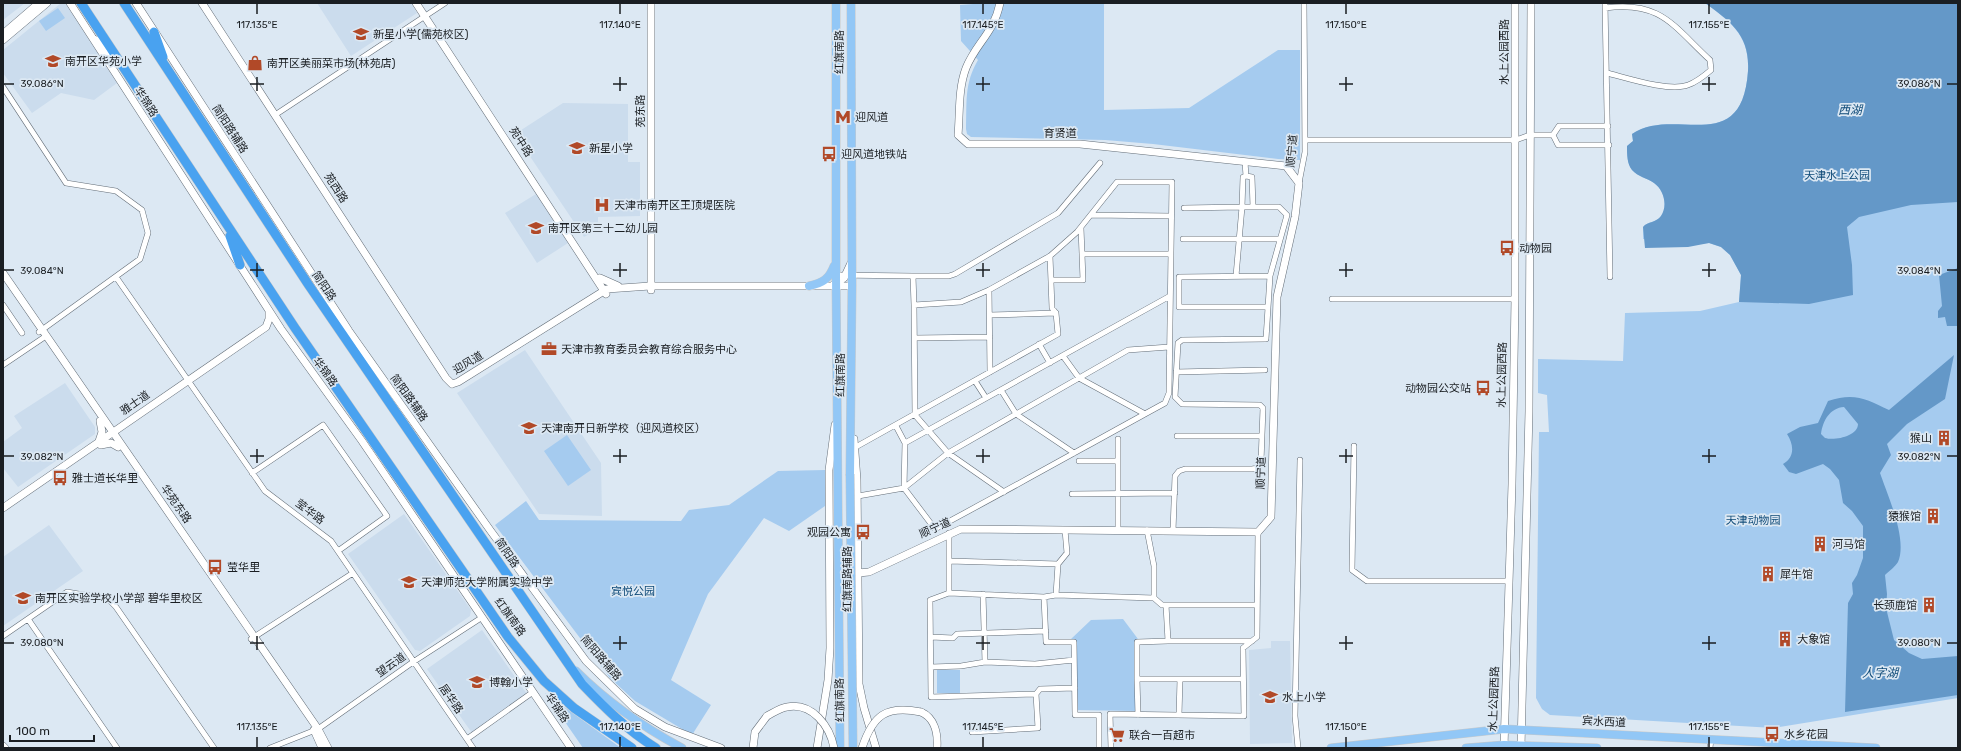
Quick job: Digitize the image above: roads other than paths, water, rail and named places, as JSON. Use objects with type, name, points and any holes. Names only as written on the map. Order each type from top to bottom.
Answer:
[{"type":"highway","points":[[81,3],[226,225],[240,265]]},
{"type":"highway","name":"简阳路","points":[[124,3],[308,284],[568,662]]},
{"type":"highway","points":[[154,32],[167,69]]},
{"type":"highway","name":"红旗南路","points":[[226,225],[354,415],[508,637],[544,681],[574,708],[632,748]]},
{"type":"highway","points":[[568,662],[582,684],[602,705],[641,739],[656,748]]},
{"type":"main road","name":"红旗南路","points":[[836,3],[836,275],[834,287],[837,407],[840,748]]},
{"type":"main road","name":"红旗南路","points":[[851,3],[852,258],[849,275],[852,288],[852,408],[850,474],[853,748]]},
{"type":"main road","points":[[809,288],[823,283],[827,279],[832,271],[836,257]]},
{"type":"main road","points":[[568,662],[601,694],[630,717],[682,748]]},
{"type":"main road","name":"宾水西道","points":[[1331,748],[1504,729],[1876,748]]},
{"type":"main road","points":[[1466,748],[1597,748]]},
{"type":"street","points":[[3,34],[39,3]]},
{"type":"street","points":[[3,40],[48,3]]},
{"type":"street","name":"华锦路","points":[[70,3],[85,29],[269,310],[362,441],[481,618],[571,748]]},
{"type":"street","name":"简阳路辅路","points":[[136,3],[349,332],[490,530],[586,660],[635,709],[665,727],[721,748]]},
{"type":"street","name":"苑西路","points":[[202,3],[446,378],[452,384]]},
{"type":"street","name":"苑中路","points":[[416,3],[427,15],[600,278],[606,292]]},
{"type":"street","name":"苑中路","points":[[421,3],[427,15],[606,292]]},
{"type":"street","points":[[275,115],[445,3]]},
{"type":"street","name":"苑东路","points":[[646,3],[647,275],[650,288]]},
{"type":"street","name":"苑东路","points":[[650,288],[651,3]]},
{"type":"street","name":"育贤道","points":[[1000,3],[993,27],[970,59],[960,88],[958,135],[968,144],[1080,144],[1286,166],[1299,183]]},
{"type":"street","name":"顺宁道","points":[[858,573],[869,572],[949,533],[961,529],[1258,532],[1271,517],[1277,297],[1295,217],[1299,183],[1305,152],[1304,3]]},
{"type":"street","name":"水上公园西路","points":[[1504,747],[1515,299],[1515,3]]},
{"type":"street","points":[[1522,747],[1529,411],[1531,3]]},
{"type":"street","points":[[1607,72],[1650,84],[1687,86],[1711,70],[1712,65],[1710,60],[1684,36],[1672,22],[1659,13],[1641,7],[1624,4],[1605,5],[1609,145],[1610,277]]},
{"type":"street","points":[[85,29],[122,66]]},
{"type":"street","points":[[3,87],[66,183],[116,191],[142,210],[148,233],[140,259],[3,365]]},
{"type":"street","points":[[1553,135],[1559,126],[1608,126]]},
{"type":"street","points":[[1305,140],[1516,140],[1530,135],[1553,135]]},
{"type":"street","points":[[1553,135],[1558,145],[1609,145]]},
{"type":"street","points":[[1236,276],[1243,177],[1246,176],[1246,162]]},
{"type":"street","points":[[836,275],[948,276],[955,274],[1054,216],[1078,191],[1100,163]]},
{"type":"street","points":[[1246,176],[1252,177],[1253,207]]},
{"type":"street","points":[[896,426],[905,443],[904,488],[935,529],[1165,403],[1169,392],[1172,182],[1117,182],[1081,228],[1050,256],[989,290],[961,302],[914,305]]},
{"type":"street","points":[[1174,531],[1175,476],[1179,471],[1185,469],[1258,468],[1261,462],[1263,408],[1260,404],[1182,404],[1175,398],[1178,343],[1182,340],[1266,339],[1270,276],[1287,215],[1279,207],[1184,208]]},
{"type":"street","points":[[1091,215],[1171,216]]},
{"type":"street","points":[[1051,280],[1083,280],[1081,228]]},
{"type":"street","points":[[1183,239],[1280,239]]},
{"type":"street","points":[[1082,254],[1171,254]]},
{"type":"street","points":[[854,448],[896,426],[1058,334],[1056,313],[1052,308],[1050,256]]},
{"type":"street","name":"华苑东路","points":[[3,273],[100,422],[120,446],[328,748]]},
{"type":"street","points":[[834,287],[849,275]]},
{"type":"street","points":[[912,276],[915,338],[915,415],[948,453],[1004,492]]},
{"type":"street","points":[[1268,307],[1179,307],[1179,277],[1270,276]]},
{"type":"street","name":"莹华路","points":[[116,277],[265,491],[331,541],[413,662]]},
{"type":"street","points":[[600,278],[612,285],[622,287]]},
{"type":"street","name":"华苑东路","points":[[3,281],[43,334],[112,436]]},
{"type":"street","points":[[308,284],[349,332]]},
{"type":"street","name":"迎风道","points":[[452,384],[458,382],[606,292],[622,287],[809,288]]},
{"type":"street","name":"迎风道","points":[[606,292],[650,288],[665,290],[852,288]]},
{"type":"street","points":[[989,290],[990,372]]},
{"type":"street","points":[[905,443],[1170,296]]},
{"type":"street","points":[[1332,299],[1515,299]]},
{"type":"street","points":[[3,305],[22,333]]},
{"type":"street","name":"雅士道","points":[[3,508],[112,436],[266,327],[269,319],[269,310]]},
{"type":"street","points":[[990,315],[1056,313]]},
{"type":"street","name":"雅士道","points":[[189,381],[268,330],[275,327],[282,329]]},
{"type":"street","points":[[915,338],[990,337]]},
{"type":"street","points":[[1039,344],[1050,363]]},
{"type":"street","points":[[858,496],[904,488],[948,453],[1128,350],[1170,348]]},
{"type":"street","points":[[1063,356],[1079,378],[1145,414]]},
{"type":"street","points":[[1176,372],[1266,370]]},
{"type":"street","points":[[975,381],[986,398]]},
{"type":"street","points":[[1001,390],[1016,414],[1074,453]]},
{"type":"street","name":"红旗南路辅路","points":[[817,748],[828,680],[830,648],[829,470],[837,407]]},
{"type":"street","name":"红旗南路辅路","points":[[852,408],[858,496],[859,684],[864,708],[876,748]]},
{"type":"street","points":[[100,422],[102,432],[100,443],[111,443],[120,446]]},
{"type":"street","points":[[252,473],[323,426],[387,516],[338,551]]},
{"type":"street","points":[[1177,436],[1262,436]]},
{"type":"street","points":[[1118,439],[1118,530]]},
{"type":"street","name":"雅士道","points":[[3,512],[100,443]]},
{"type":"street","points":[[1354,446],[1352,570],[1367,581],[1508,581]]},
{"type":"street","points":[[1298,748],[1295,716],[1300,460]]},
{"type":"street","points":[[1079,461],[1118,461]]},
{"type":"street","points":[[1072,494],[1175,493]]},
{"type":"street","points":[[1056,595],[1058,564],[1067,553],[1065,530]]},
{"type":"street","points":[[1147,530],[1154,566],[1154,598]]},
{"type":"street","points":[[1044,597],[1046,642],[1074,642],[1075,714],[1244,716],[1243,648],[1257,637],[1258,532]]},
{"type":"street","points":[[949,533],[949,593]]},
{"type":"street","points":[[949,561],[1058,564]]},
{"type":"street","points":[[252,638],[353,573]]},
{"type":"street","points":[[3,636],[67,592],[108,599],[116,607],[214,748]]},
{"type":"street","points":[[1036,694],[931,697],[930,600],[949,593],[1044,597],[1056,595],[1154,598],[1162,605],[1257,605]]},
{"type":"street","points":[[983,594],[984,662]]},
{"type":"street","points":[[1166,605],[1168,641]]},
{"type":"street","name":"望云道","points":[[270,748],[316,730],[413,662],[481,618]]},
{"type":"street","points":[[28,619],[117,748]]},
{"type":"street","points":[[931,637],[952,638],[957,634],[1046,631]]},
{"type":"street","points":[[1138,714],[1137,642],[1253,641]]},
{"type":"street","points":[[931,667],[961,666],[984,662],[1035,664],[1074,660]]},
{"type":"street","name":"居华路","points":[[413,662],[473,748]]},
{"type":"street","points":[[1137,679],[1243,679]]},
{"type":"street","points":[[1179,715],[1180,679]]},
{"type":"street","points":[[972,732],[1038,728],[1036,694],[1040,689],[1075,688]]},
{"type":"street","points":[[467,739],[532,692]]},
{"type":"street","points":[[754,748],[755,732],[762,721],[772,713],[787,706],[801,707],[819,717],[829,731],[834,748]]},
{"type":"street","points":[[862,748],[870,728],[878,718],[890,711],[903,708],[927,715],[932,722],[938,738],[938,748]]},
{"type":"street","points":[[1110,714],[1111,748]]},
{"type":"street","points":[[1099,715],[1100,748]]},
{"type":"street","name":"华苑东路","points":[[316,730],[322,748]]},
{"type":"street","points":[[1710,748],[1711,739]]},
{"type":"water","name":"西湖","points":[[1705,3],[1958,3],[1958,202],[1911,205],[1859,217],[1847,227],[1852,265],[1853,295],[1809,304],[1739,302],[1741,275],[1730,255],[1721,247],[1709,243],[1688,247],[1645,248],[1643,227],[1661,216],[1664,208],[1664,198],[1657,186],[1630,168],[1627,146],[1633,141],[1632,134],[1649,127],[1667,124],[1704,125],[1720,122],[1733,114],[1743,98],[1748,71],[1746,48],[1742,39],[1731,23]]},
{"type":"water","points":[[1958,268],[1958,326],[1947,326],[1945,317],[1938,318],[1938,311],[1942,306],[1939,275]]},
{"type":"water","name":"人字湖","points":[[1954,355],[1945,399],[1907,424],[1887,444],[1891,455],[1880,473],[1899,529],[1900,552],[1898,562],[1885,575],[1887,594],[1886,608],[1894,640],[1909,653],[1922,659],[1958,656],[1958,695],[1845,712],[1848,603],[1853,594],[1852,583],[1857,575],[1863,558],[1863,526],[1852,511],[1843,503],[1839,480],[1830,469],[1823,464],[1796,474],[1789,472],[1783,464],[1790,458],[1792,450],[1791,442],[1787,434],[1800,427],[1818,423],[1828,401],[1837,398],[1860,398],[1889,410]],"holes":[[[1844,407],[1858,424],[1854,432],[1845,437],[1829,439],[1825,438],[1821,434],[1825,420],[1831,412],[1839,408]]]},
{"type":"place","name":"新星小学(儒苑校区)","points":[[361,34]]},
{"type":"place","name":"南开区华苑小学","points":[[53,61]]},
{"type":"place","name":"南开区美丽菜市场(林苑店)","points":[[255,63]]},
{"type":"place","name":"迎风道","points":[[843,117]]},
{"type":"place","name":"新星小学","points":[[577,148]]},
{"type":"place","name":"迎风道地铁站","points":[[829,154]]},
{"type":"place","name":"天津市南开区王顶堤医院","points":[[602,205]]},
{"type":"place","name":"南开区第三十二幼儿园","points":[[536,228]]},
{"type":"place","name":"动物园","points":[[1507,248]]},
{"type":"place","name":"天津市教育委员会教育综合服务中心","points":[[549,349]]},
{"type":"place","name":"动物园公交站","points":[[1483,388]]},
{"type":"place","name":"天津南开日新学校（迎风道校区）","points":[[529,428]]},
{"type":"place","name":"猴山","points":[[1944,438]]},
{"type":"place","name":"雅士道长华里","points":[[60,478]]},
{"type":"place","name":"猿猴馆","points":[[1933,516]]},
{"type":"place","name":"观园公寓","points":[[863,532]]},
{"type":"place","name":"河马馆","points":[[1820,544]]},
{"type":"place","name":"莹华里","points":[[215,567]]},
{"type":"place","name":"犀牛馆","points":[[1768,574]]},
{"type":"place","name":"天津师范大学附属实验中学","points":[[409,582]]},
{"type":"place","name":"南开区实验学校小学部 碧华里校区","points":[[23,598]]},
{"type":"place","name":"长颈鹿馆","points":[[1929,605]]},
{"type":"place","name":"大象馆","points":[[1785,639]]},
{"type":"place","name":"博翰小学","points":[[477,682]]},
{"type":"place","name":"水上小学","points":[[1270,697]]},
{"type":"place","name":"水乡花园","points":[[1772,734]]},
{"type":"place","name":"联合一百超市","points":[[1117,735]]},
{"type":"park label","name":"天津水上公园","points":[[1837,175]]},
{"type":"park label","name":"天津动物园","points":[[1753,520]]},
{"type":"park label","name":"宾悦公园","points":[[633,591]]}]
